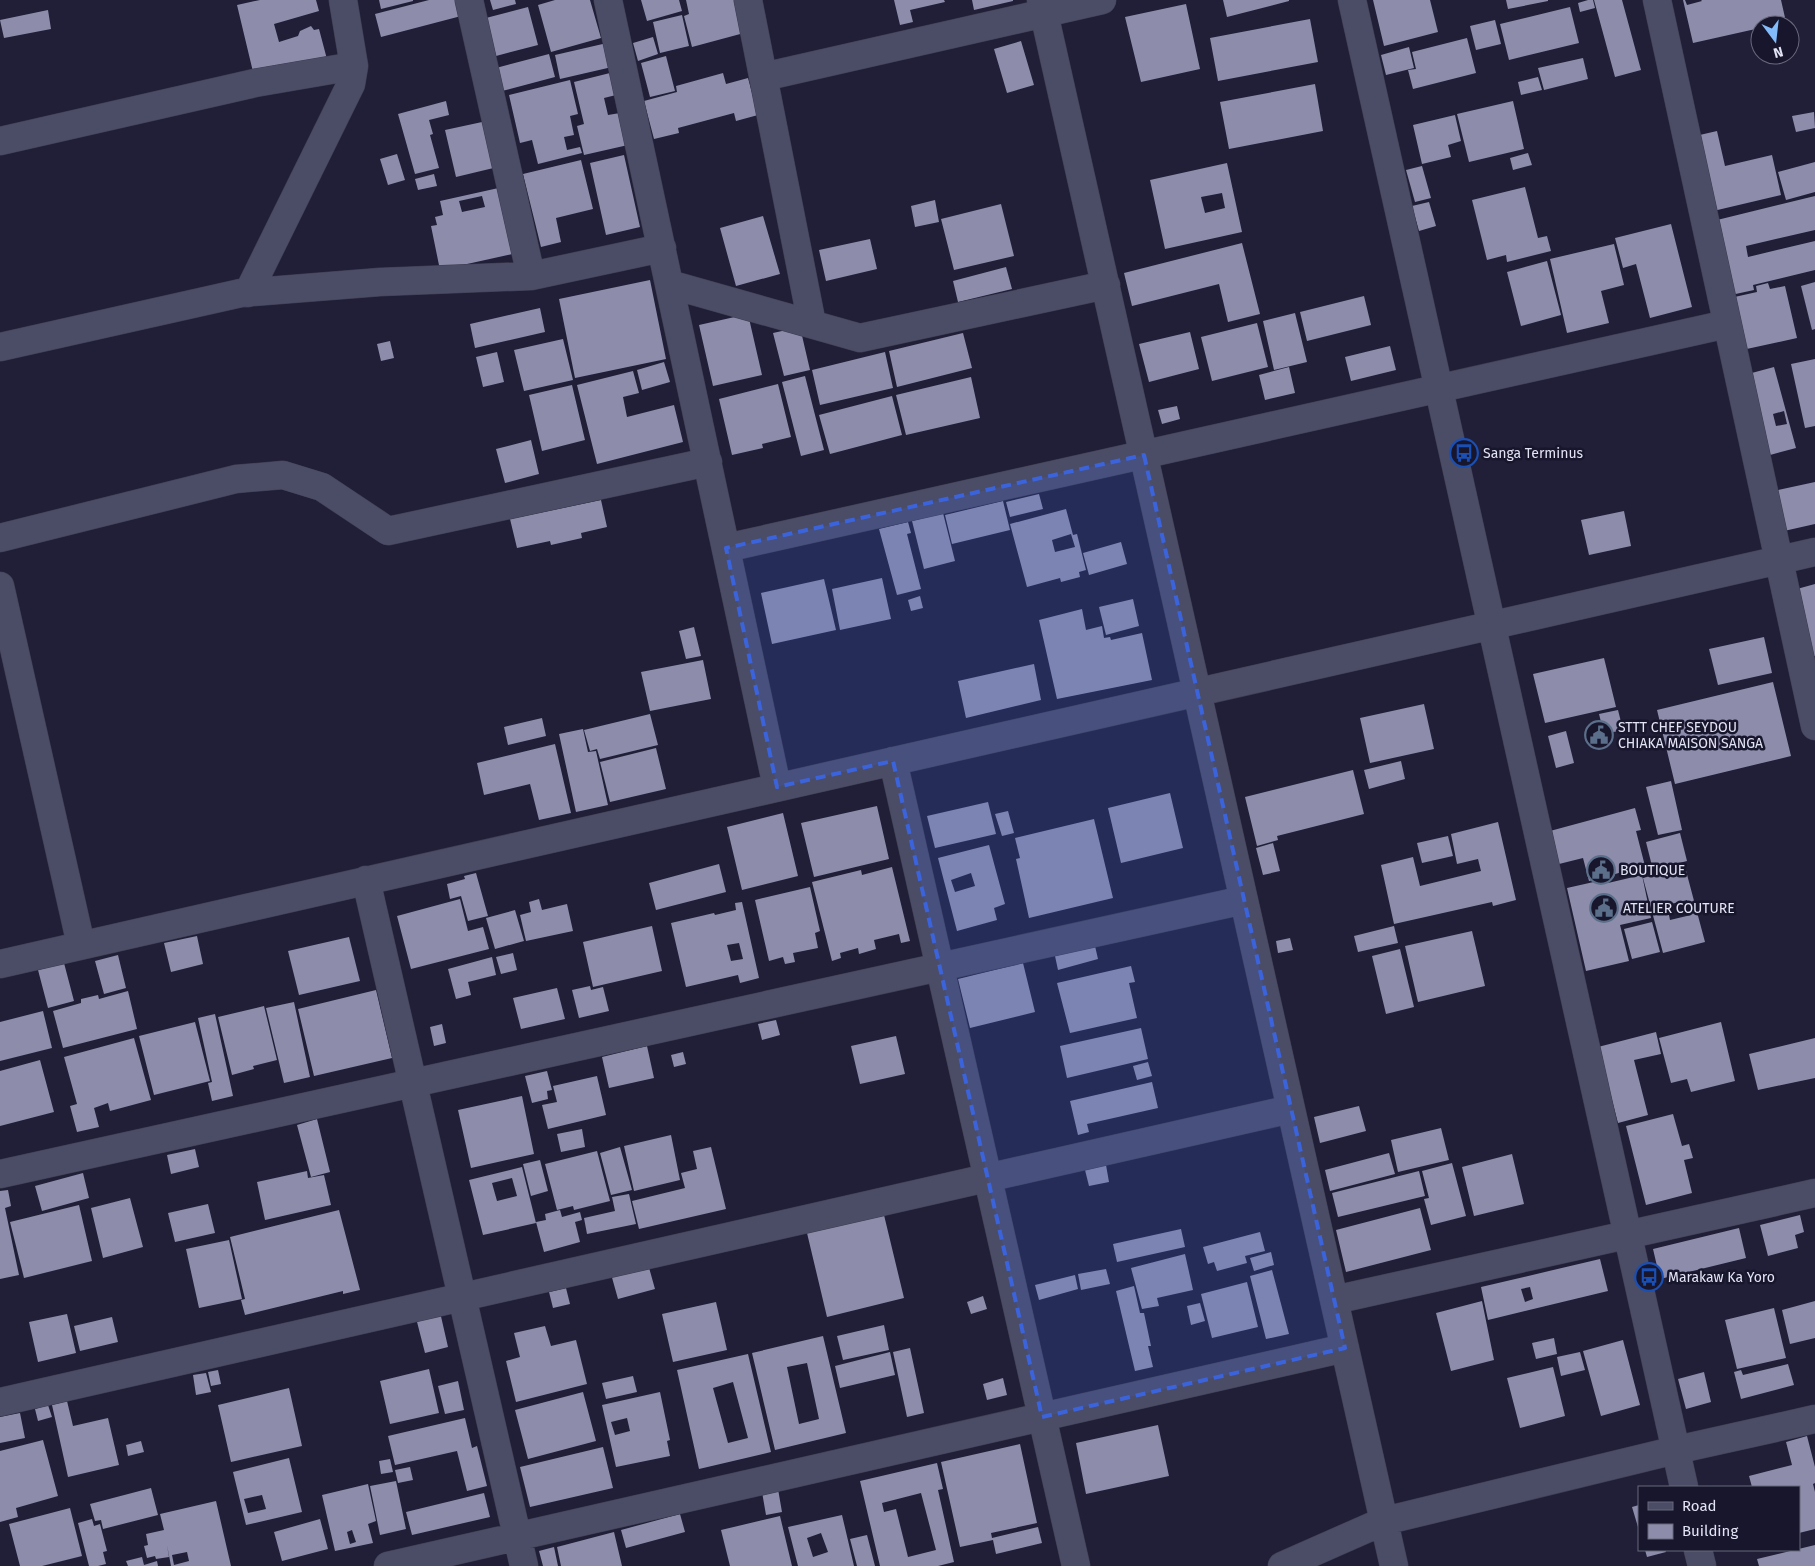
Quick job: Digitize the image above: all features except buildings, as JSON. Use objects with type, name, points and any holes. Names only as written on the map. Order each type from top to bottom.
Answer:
[{"type":"street","points":[[248,292],[352,84],[354,66],[343,0]]},
{"type":"street","points":[[469,0],[531,276]]},
{"type":"street","points":[[608,0],[777,787]]},
{"type":"street","points":[[748,0],[812,324]]},
{"type":"street","points":[[763,77],[1043,7],[1102,0]]},
{"type":"street","points":[[1352,0],[1684,1486]]},
{"type":"street","points":[[1657,0],[1815,726]]},
{"type":"street","points":[[1043,7],[1394,1566]]},
{"type":"street","points":[[0,141],[255,83],[354,66]]},
{"type":"street","points":[[0,347],[248,292],[380,282],[531,276],[662,248]]},
{"type":"street","points":[[669,284],[860,338],[1106,285]]},
{"type":"street","points":[[726,548],[1727,324]]},
{"type":"street","points":[[0,538],[236,479],[283,474],[322,487],[388,531],[708,462]]},
{"type":"street","points":[[0,964],[1815,552]]},
{"type":"street","points":[[0,586],[81,945]]},
{"type":"street","points":[[893,761],[1076,1566]]},
{"type":"street","points":[[366,880],[524,1566]]},
{"type":"street","points":[[0,1174],[1244,900]]},
{"type":"street","points":[[0,1402],[1291,1109]]},
{"type":"street","points":[[1334,1300],[1815,1193]]},
{"type":"street","points":[[388,1566],[1345,1348]]},
{"type":"street","points":[[1282,1566],[1384,1521],[1676,1450],[1815,1419]]},
{"type":"street","points":[[1698,1551],[1702,1566]]},
{"type":"highlighted area","points":[[1144,455],[1345,1348],[1042,1417],[893,761],[777,787],[726,548]]},
{"type":"place","name":"Sanga Terminus","points":[[1464,453]]},
{"type":"place","name":"STTT CHEF SEYDOU CHIAKA MAISON SANGA","points":[[1599,735]]},
{"type":"place","name":"BOUTIQUE","points":[[1601,870]]},
{"type":"place","name":"ATELIER COUTURE","points":[[1604,908]]},
{"type":"place","name":"Marakaw Ka Yoro","points":[[1649,1277]]}]
